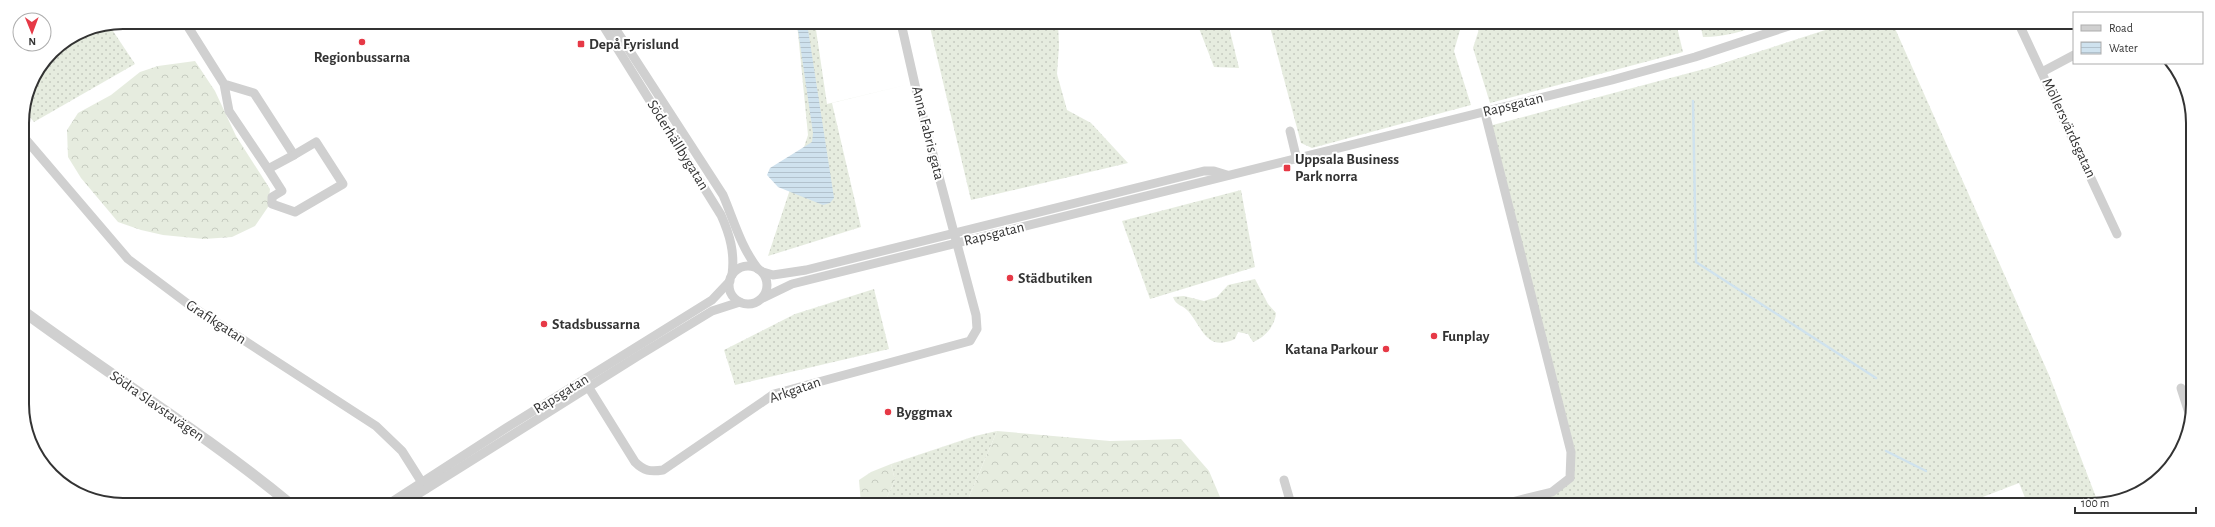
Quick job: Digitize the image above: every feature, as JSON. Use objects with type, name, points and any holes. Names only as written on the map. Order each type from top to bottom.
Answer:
[{"type":"street","points":[[189,29],[224,84],[229,111],[282,191],[272,197],[272,204],[295,212],[343,184],[316,142],[268,169]]},
{"type":"street","name":"Söderhällbygatan","points":[[605,29],[721,215],[734,256],[731,278]]},
{"type":"street","name":"Söderhällbygatan","points":[[616,29],[723,195],[736,223],[742,243],[760,271]]},
{"type":"street","name":"Anna Fabris gata","points":[[902,29],[918,98],[958,243]]},
{"type":"street","name":"Rapsgatan","points":[[763,298],[792,284],[1211,181],[1227,175],[1297,160],[1485,113],[1685,60],[1780,29]]},
{"type":"street","name":"Möllersvärdsgatan","points":[[2021,29],[2117,234]]},
{"type":"street","points":[[2042,72],[2073,56]]},
{"type":"street","points":[[224,84],[254,93],[294,155]]},
{"type":"street","points":[[1485,113],[1572,452],[1570,478],[1552,492],[1528,498]]},
{"type":"street","points":[[1290,131],[1297,160]]},
{"type":"street","name":"Grafikgatan","points":[[29,143],[128,259],[188,304],[376,426],[402,451],[424,486]]},
{"type":"street","name":"Rapsgatan","points":[[760,271],[773,275],[795,272],[1204,171],[1214,171],[1227,175]]},
{"type":"street","name":"Arkgatan","points":[[586,384],[635,462],[643,470],[653,472],[663,470],[774,394],[970,341],[977,329],[976,314],[958,243]]},
{"type":"street","points":[[744,267],[760,271],[767,282],[767,288],[763,298],[752,304],[740,302],[731,293],[731,278],[744,267]]},
{"type":"street","name":"Rapsgatan","points":[[586,384],[712,300],[731,278]]},
{"type":"street","name":"Rapsgatan","points":[[400,498],[424,486],[586,384],[712,311],[740,302]]},
{"type":"street","name":"Södra Slavstavägen","points":[[29,315],[245,467],[283,498]]},
{"type":"street","points":[[2181,388],[2186,404]]},
{"type":"street","points":[[1284,480],[1288,498]]},
{"type":"street","name":"Rapsgatan","points":[[410,498],[424,486]]},
{"type":"green space","points":[[798,29],[816,29],[827,104],[910,84],[832,103],[861,227],[768,256],[808,135]]},
{"type":"green space","points":[[930,29],[1058,29],[1059,46],[1057,74],[1067,110],[1091,123],[1128,163],[971,200]]},
{"type":"green space","points":[[1199,29],[1229,29],[1239,68],[1214,67]]},
{"type":"green space","points":[[1271,29],[1460,29],[1454,51],[1471,105],[1312,148],[1301,143]]},
{"type":"green space","points":[[1479,29],[1677,29],[1683,52],[1490,103],[1473,48]]},
{"type":"green space","points":[[1701,29],[1748,29],[1726,35],[1703,37]]},
{"type":"green space","points":[[1829,29],[1895,29],[2049,375],[2096,498],[2025,498],[2019,483],[1980,498],[1528,498],[1552,492],[1566,481],[1571,452],[1489,126],[1708,68]]},
{"type":"green space","points":[[112,30],[135,64],[34,122],[29,116],[36,87],[48,66],[61,52],[81,39],[93,34]]},
{"type":"green space","points":[[195,61],[215,91],[236,136],[270,189],[268,207],[255,226],[232,237],[204,239],[163,235],[141,230],[118,222],[81,178],[68,157],[67,130],[78,113],[111,95],[140,72],[158,66]]},
{"type":"green space","points":[[1241,190],[1255,267],[1150,299],[1122,221]]},
{"type":"green space","points":[[1255,279],[1268,304],[1276,313],[1274,322],[1269,330],[1262,337],[1253,342],[1248,334],[1238,332],[1235,339],[1225,342],[1211,340],[1202,331],[1188,311],[1178,304],[1173,297],[1184,296],[1204,301],[1217,297],[1228,285]]},
{"type":"green space","points":[[874,289],[889,349],[735,385],[724,350],[795,314]]},
{"type":"green space","points":[[997,431],[969,498],[887,498],[895,480],[891,464],[975,436]]},
{"type":"green space","points":[[997,431],[1110,441],[1181,439],[1209,471],[1220,498],[969,498]]},
{"type":"green space","points":[[891,464],[895,480],[887,498],[860,498],[859,480],[871,472]]},
{"type":"water","points":[[798,29],[808,29],[834,198],[830,203],[823,205],[778,187],[767,175],[770,168],[812,142],[813,133]]},
{"type":"waterway","points":[[1693,101],[1696,262],[1876,378]]},
{"type":"waterway","points":[[1886,451],[1926,471]]},
{"type":"place","name":"Regionbussarna","points":[[362,42]]},
{"type":"place","name":"Depå Fyrislund","points":[[581,44]]},
{"type":"place","name":"Uppsala Business Park norra","points":[[1287,168]]},
{"type":"place","name":"Städbutiken","points":[[1010,278]]},
{"type":"place","name":"Stadsbussarna","points":[[544,324]]},
{"type":"place","name":"Funplay","points":[[1434,336]]},
{"type":"place","name":"Katana Parkour","points":[[1386,349]]},
{"type":"place","name":"Byggmax","points":[[888,412]]}]
